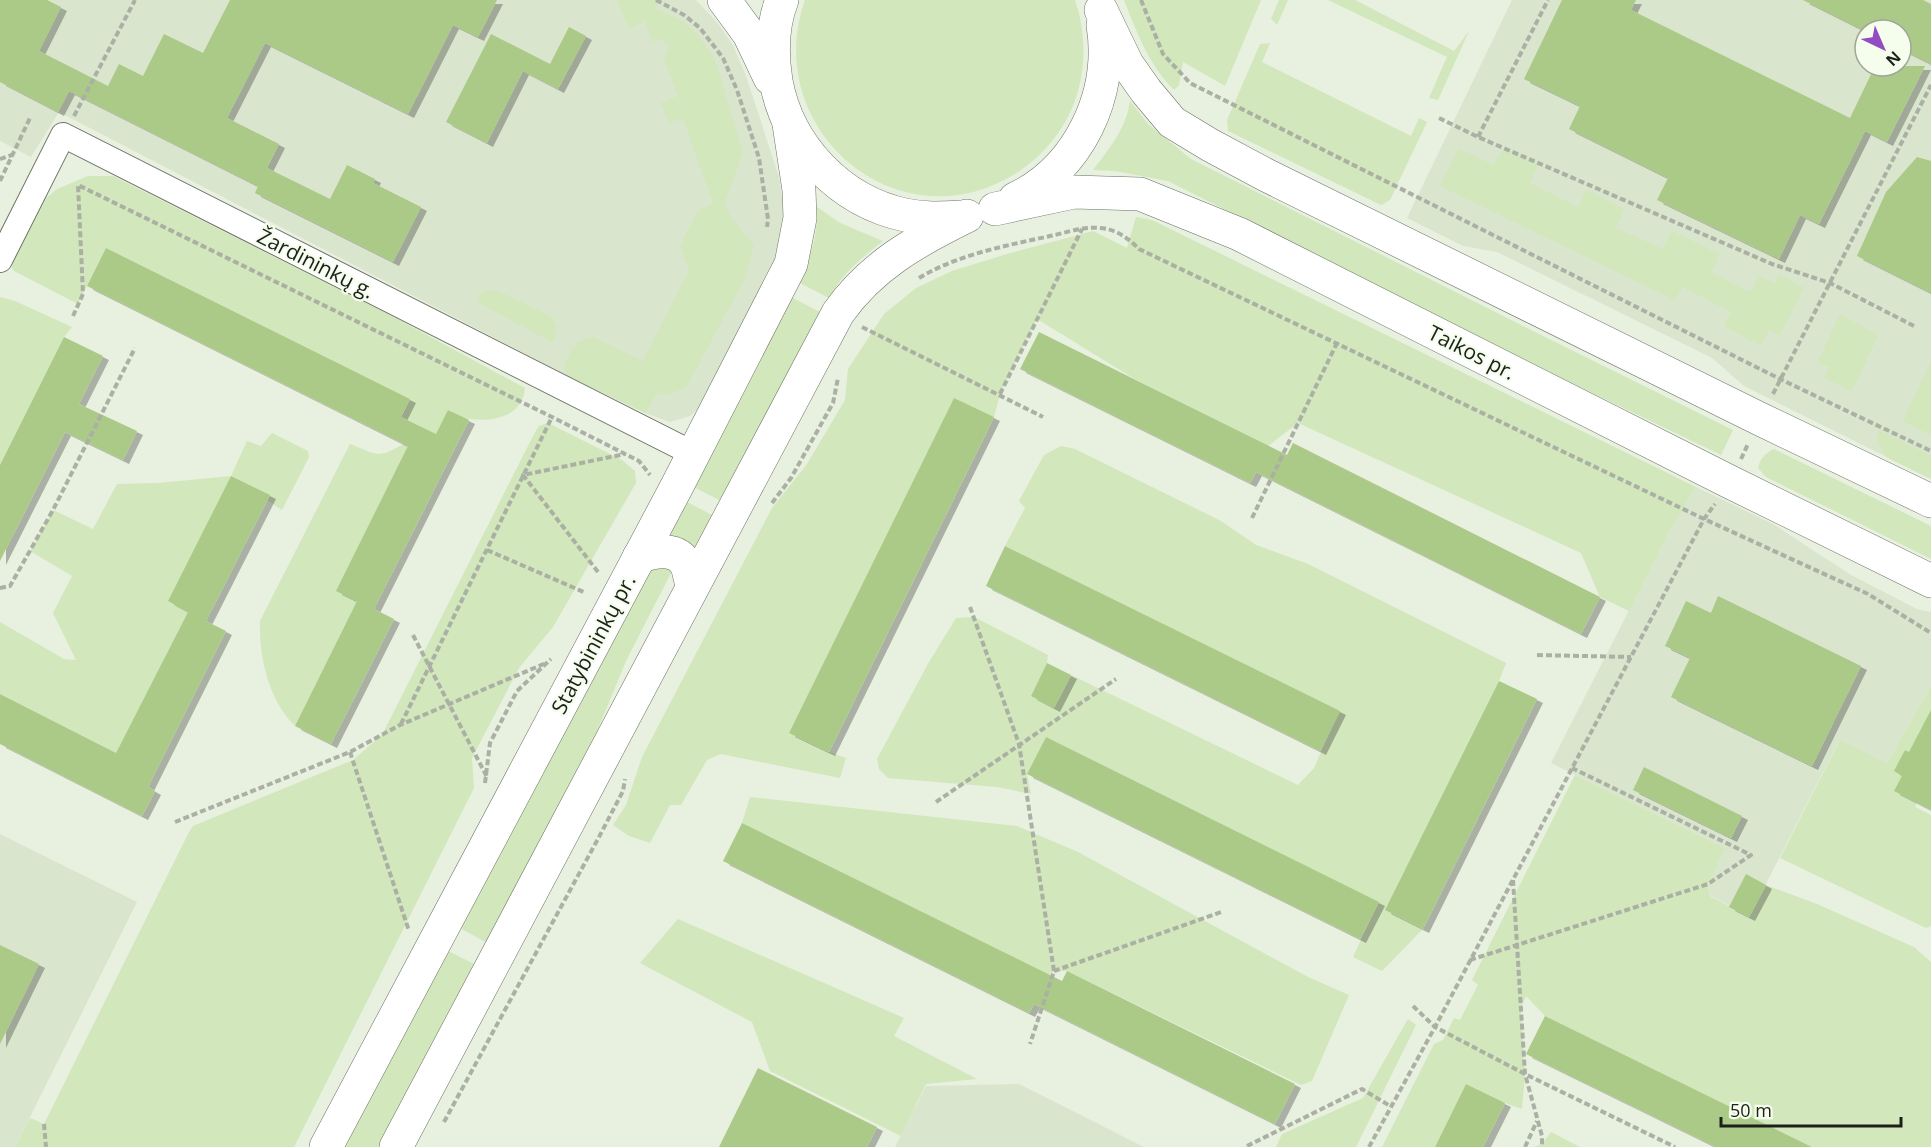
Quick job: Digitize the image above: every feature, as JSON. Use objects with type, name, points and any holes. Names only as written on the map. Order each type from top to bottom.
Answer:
[{"type":"main road","points":[[724,0],[749,33],[805,150],[825,173],[849,192],[877,206],[906,215],[926,217],[981,212]]},
{"type":"main road","points":[[782,0],[774,35],[773,66],[784,110]]},
{"type":"main road","points":[[396,1147],[822,339],[852,293],[872,273],[918,241],[1021,196],[1047,179],[1069,156],[1086,131],[1098,102],[1105,72],[1106,40],[1099,5]]},
{"type":"main road","points":[[1099,5],[1127,64],[1146,91],[1172,122],[1210,145],[1266,175],[1760,419],[1931,501]]},
{"type":"main road","name":"Statybininkų pr.","points":[[326,1147],[694,454],[791,264],[800,218],[800,200],[784,110]]},
{"type":"main road","name":"Taikos pr.","points":[[981,212],[1074,192],[1140,194],[1239,234],[1931,581]]},
{"type":"main road","points":[[639,557],[655,551],[678,556],[686,564],[692,585]]},
{"type":"street","points":[[0,260],[63,135]]},
{"type":"street","name":"Žardininkų g.","points":[[63,135],[694,454]]},
{"type":"path","points":[[63,135],[135,0]]},
{"type":"path","points":[[656,0],[684,15],[699,28],[723,58],[737,90],[759,158],[768,219],[766,230]]},
{"type":"path","points":[[1141,0],[1163,54],[1190,83],[1780,380],[1931,452]]},
{"type":"path","points":[[1478,137],[1548,0]]},
{"type":"path","points":[[1369,1147],[1704,519],[1730,482],[1931,85]]},
{"type":"path","points":[[0,181],[30,118]]},
{"type":"path","points":[[1439,118],[1772,264],[1830,283],[1914,327]]},
{"type":"path","points":[[0,159],[12,155]]},
{"type":"path","points":[[73,316],[83,294],[78,185],[552,417],[639,461],[650,474]]},
{"type":"path","points":[[913,281],[960,259],[1000,246],[1083,229],[1100,228],[1114,231],[1129,239],[1139,249],[1704,519],[1868,594],[1931,633]]},
{"type":"path","points":[[1000,394],[1083,229]]},
{"type":"path","points":[[868,318],[861,326],[1043,417]]},
{"type":"path","points":[[1252,518],[1337,343]]},
{"type":"path","points":[[0,588],[10,586],[48,521],[135,348]]},
{"type":"path","points":[[400,725],[552,417]]},
{"type":"path","points":[[523,475],[625,454]]},
{"type":"path","points":[[523,475],[598,572]]},
{"type":"path","points":[[487,550],[586,594]]},
{"type":"path","points":[[970,607],[1019,744],[1054,971],[1029,1044]]},
{"type":"path","points":[[413,635],[487,778]]},
{"type":"path","points":[[1537,655],[1631,657]]},
{"type":"path","points":[[175,822],[350,752],[400,725],[550,661]]},
{"type":"path","points":[[936,802],[1116,679]]},
{"type":"path","points":[[350,752],[409,931]]},
{"type":"path","points":[[1470,961],[1708,884],[1752,855],[1572,768]]},
{"type":"path","points":[[442,1126],[608,821]]},
{"type":"path","points":[[1512,880],[1525,1074],[1542,1136],[1542,1147]]},
{"type":"path","points":[[1054,971],[1221,912]]},
{"type":"path","points":[[1413,1006],[1435,1027],[1675,1147]]},
{"type":"path","points":[[1247,1146],[1362,1089],[1390,1106]]},
{"type":"path","points":[[1525,1147],[1537,1120]]},
{"type":"path","points":[[44,1124],[46,1147]]},
{"type":"shaded area","points":[[0,0],[696,0],[716,21],[733,45],[746,76],[779,177],[784,210],[775,263],[704,404],[690,416],[670,422],[645,413],[566,375],[59,112],[31,157],[0,141]]},
{"type":"shaded area","points":[[1512,0],[1931,0],[1931,479],[1744,386],[1712,358],[1497,252],[1463,246],[1407,218]]},
{"type":"shaded area","points":[[1696,487],[1773,524],[1851,575],[1917,609],[1931,612],[1931,686],[1887,763],[1839,741],[1749,917],[1710,895],[1708,884],[1725,848],[1551,763],[1667,536]]},
{"type":"shaded area","points":[[0,834],[137,902],[15,1147],[0,1147]]},
{"type":"shaded area","points":[[1019,1084],[1144,1147],[895,1147],[926,1086]]},
{"type":"green space","points":[[617,0],[659,0],[656,9],[681,20],[697,34],[714,58],[743,152],[724,205],[732,219],[754,245],[744,280],[687,386],[669,395],[657,393],[645,413],[566,375],[565,363],[578,342],[593,337],[643,361],[689,270],[680,246],[698,211],[713,203],[683,118],[669,123],[661,103],[678,96],[664,59],[670,46],[661,39],[652,42],[645,20],[629,29]]},
{"type":"green space","points":[[805,0],[1075,0],[1082,29],[1083,58],[1075,101],[1064,124],[1052,141],[1030,163],[1013,175],[968,193],[924,195],[883,184],[848,162],[820,130],[802,91],[796,47]]},
{"type":"green space","points":[[1124,0],[1261,0],[1225,86],[1183,62],[1179,85],[1174,90],[1157,70]]},
{"type":"green space","points":[[1279,0],[1288,0],[1277,25],[1271,19]]},
{"type":"green space","points":[[1328,0],[1355,0],[1454,51],[1469,31],[1438,100],[1429,98],[1447,57]]},
{"type":"green space","points":[[1270,43],[1262,62],[1411,136],[1419,118],[1427,122],[1390,200],[1381,205],[1228,131],[1227,120],[1260,44]]},
{"type":"green space","points":[[1130,101],[1148,124],[1191,159],[1733,430],[1721,455],[1549,372],[1168,181],[1115,171],[1093,170],[1121,130]]},
{"type":"green space","points":[[1459,148],[1493,165],[1504,148],[1539,163],[1530,183],[1578,207],[1587,190],[1624,209],[1616,228],[1663,249],[1672,231],[1719,254],[1712,273],[1750,292],[1760,276],[1775,284],[1779,274],[1804,288],[1780,335],[1769,330],[1761,346],[1724,326],[1731,312],[1683,287],[1675,300],[1440,186]]},
{"type":"green space","points":[[88,176],[113,176],[392,316],[525,388],[519,405],[506,415],[479,420],[467,419],[449,410],[436,434],[401,417],[410,399],[106,248],[78,304],[14,271],[9,261],[44,200],[57,189]]},
{"type":"green space","points":[[817,207],[840,223],[883,241],[853,267],[829,298],[798,282],[813,246]]},
{"type":"green space","points":[[1136,217],[1152,220],[1696,487],[1667,536],[1629,611],[1600,597],[1581,553],[1298,423],[1268,446],[1133,378],[1037,319],[1000,394],[994,417],[954,398],[789,733],[846,758],[840,778],[721,754],[707,760],[681,805],[670,805],[650,843],[629,836],[613,825],[626,805],[642,757],[772,508],[807,464],[845,400],[848,369],[884,314],[916,288],[952,271],[1007,254],[1093,231],[1127,248]]},
{"type":"green space","points":[[484,291],[498,291],[552,317],[557,330],[553,343],[479,303],[477,298]]},
{"type":"green space","points":[[0,297],[15,301],[72,327],[64,337],[0,465]]},
{"type":"green space","points":[[791,297],[822,313],[721,501],[692,486]]},
{"type":"green space","points":[[1840,314],[1878,335],[1852,391],[1824,378],[1829,367],[1818,362]]},
{"type":"green space","points":[[1931,361],[1931,435],[1903,421]]},
{"type":"green space","points":[[548,423],[622,460],[635,471],[636,483],[553,627],[519,668],[472,758],[474,788],[294,1147],[15,1147],[30,1118],[44,1124],[193,826],[353,760],[382,735],[534,434],[539,426]]},
{"type":"green space","points":[[1879,430],[1931,456],[1931,479],[1886,457],[1877,439]]},
{"type":"green space","points":[[272,433],[308,451],[309,457],[282,510],[267,500],[269,495],[231,476],[247,441],[261,446]]},
{"type":"green space","points":[[350,444],[377,454],[388,452],[403,444],[408,446],[357,601],[295,726],[278,703],[267,677],[261,649],[260,621]]},
{"type":"green space","points":[[1061,446],[1075,449],[1221,521],[1256,545],[1308,564],[1506,663],[1385,910],[1423,929],[1382,971],[1353,957],[1378,902],[1046,737],[1027,774],[1031,794],[997,787],[888,778],[879,769],[877,759],[929,662],[956,618],[974,617],[1048,655],[1047,663],[1031,696],[1054,707],[1071,675],[1298,785],[1314,768],[1339,711],[1005,546],[1025,508],[1019,501],[1044,455]]},
{"type":"green space","points":[[1774,449],[1931,526],[1931,559],[1766,477],[1758,468],[1766,454]]},
{"type":"green space","points":[[231,476],[168,601],[188,612],[116,753],[0,694],[0,622],[64,659],[76,660],[53,613],[72,576],[30,551],[53,510],[93,529],[117,484],[159,483]]},
{"type":"green space","points":[[685,501],[714,516],[696,550],[684,540],[667,534]]},
{"type":"green space","points":[[659,561],[672,571],[626,661],[588,753],[487,943],[460,928],[651,563]]},
{"type":"green space","points":[[1931,686],[1931,729],[1909,752],[1905,750],[1895,771],[1902,776],[1917,802],[1915,807],[1931,815],[1931,926],[1926,928],[1780,858],[1840,740],[1887,763]]},
{"type":"green space","points":[[1575,775],[1725,848],[1708,885],[1710,896],[1749,917],[1766,885],[1817,904],[1914,947],[1931,962],[1931,1147],[1812,1147],[1545,1016],[1526,996],[1521,1008],[1525,1074],[1522,1109],[1466,1084],[1435,1147],[1382,1147],[1434,1044],[1443,1040],[1454,1018],[1460,1020],[1478,985],[1472,980]]},
{"type":"green space","points":[[750,797],[1017,826],[1078,852],[1308,977],[1349,995],[1312,1081],[1301,1085],[1067,971],[1054,971],[1048,975],[742,823]]},
{"type":"green space","points":[[678,919],[904,1018],[894,1036],[977,1079],[926,1084],[901,1136],[770,1071],[752,1022],[640,963]]},
{"type":"green space","points":[[448,951],[476,965],[380,1147],[345,1147]]},
{"type":"green space","points":[[1408,1019],[1416,1025],[1356,1147],[1276,1147],[1282,1134],[1363,1098]]},
{"type":"green space","points":[[1551,1132],[1580,1147],[1534,1147],[1542,1144]]},
{"type":"building","points":[[0,0],[47,0],[61,7],[39,51],[108,86],[119,64],[143,76],[164,34],[203,53],[230,0],[497,0],[478,37],[453,25],[408,114],[265,43],[227,118],[279,144],[267,168],[330,199],[347,165],[375,179],[373,183],[421,207],[393,262],[255,193],[258,186],[69,91],[58,112],[0,82]]},
{"type":"building","points":[[1562,0],[1636,0],[1631,10],[1850,118],[1869,78],[1913,78],[1913,66],[1925,66],[1887,142],[1865,131],[1819,224],[1800,215],[1779,259],[1657,200],[1668,178],[1569,129],[1580,106],[1524,79]]},
{"type":"building","points":[[1803,0],[1923,0],[1931,4],[1931,64],[1913,55],[1913,18],[1853,18],[1853,25]]},
{"type":"building","points":[[569,27],[586,36],[558,89],[523,71],[487,143],[446,122],[491,34],[550,64]]},
{"type":"building","points":[[1917,157],[1931,161],[1931,293],[1857,256],[1886,192]]},
{"type":"building","points":[[106,248],[410,399],[401,417],[436,434],[448,410],[469,420],[374,609],[394,619],[331,744],[295,726],[357,601],[336,591],[408,446],[87,286]]},
{"type":"building","points":[[1039,332],[1287,455],[1293,443],[1600,597],[1581,634],[1256,472],[1250,483],[1020,369]]},
{"type":"building","points":[[64,337],[103,356],[79,404],[137,431],[123,460],[65,432],[0,561],[0,465]]},
{"type":"building","points":[[954,398],[994,417],[829,752],[789,733]]},
{"type":"building","points":[[231,476],[270,495],[206,621],[226,631],[148,787],[155,791],[142,816],[0,744],[0,694],[116,753],[188,612],[168,601]]},
{"type":"building","points":[[1005,546],[1340,711],[1320,751],[986,586]]},
{"type":"building","points":[[1718,596],[1861,666],[1812,766],[1671,697],[1690,658],[1665,646],[1686,601],[1711,613]]},
{"type":"building","points":[[1047,663],[1071,675],[1054,708],[1031,696]]},
{"type":"building","points":[[1499,681],[1537,699],[1423,929],[1385,910]]},
{"type":"building","points":[[1931,710],[1931,810],[1894,791],[1902,776],[1894,771],[1905,750],[1909,752]]},
{"type":"building","points":[[1046,737],[1379,902],[1360,939],[1027,774]]},
{"type":"building","points":[[1644,767],[1742,816],[1731,838],[1633,790]]},
{"type":"building","points":[[742,823],[1062,981],[1067,971],[1295,1084],[1275,1124],[1034,1004],[1029,1013],[723,861]]},
{"type":"building","points":[[1746,874],[1766,885],[1749,917],[1729,907]]},
{"type":"building","points":[[0,945],[39,964],[0,1044]]},
{"type":"building","points":[[1545,1016],[1812,1147],[1716,1147],[1526,1054]]},
{"type":"building","points":[[758,1068],[877,1127],[867,1147],[719,1147]]},
{"type":"building","points":[[1466,1084],[1505,1103],[1483,1147],[1435,1147]]}]
